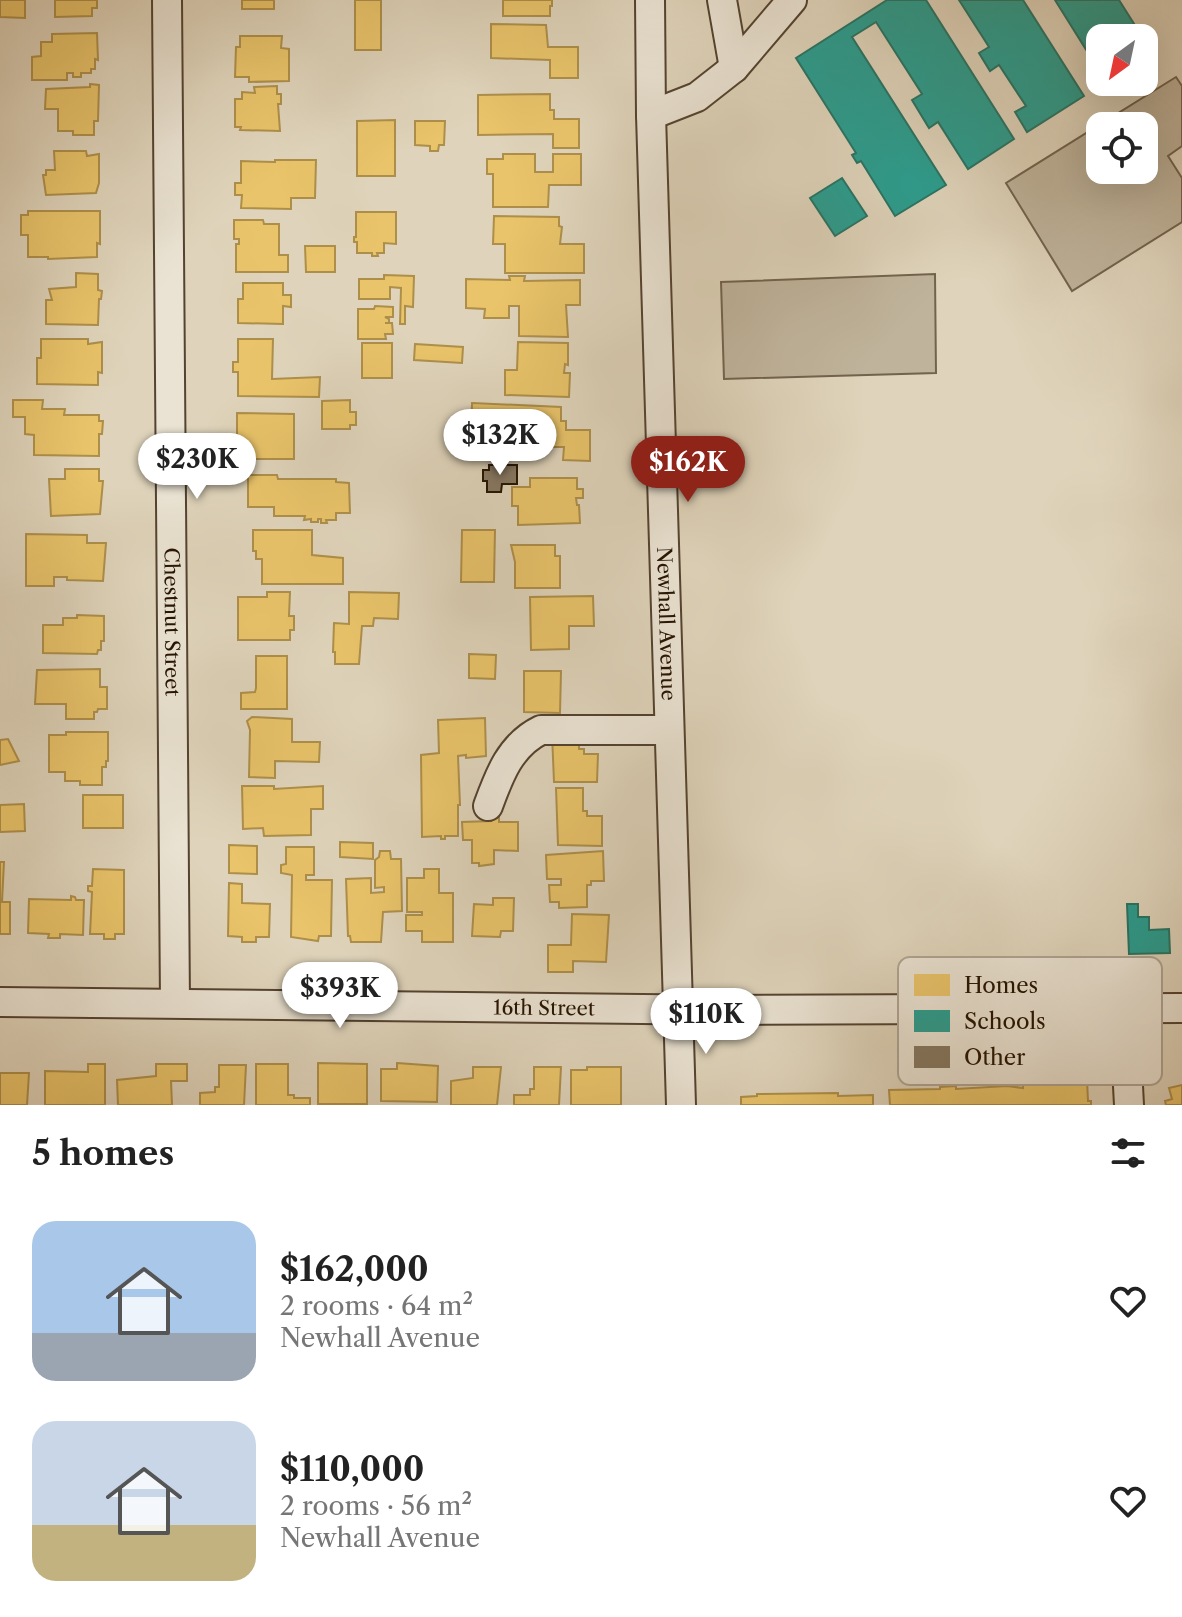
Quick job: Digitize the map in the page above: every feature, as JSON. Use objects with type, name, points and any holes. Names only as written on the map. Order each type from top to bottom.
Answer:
[{"type":"street","name":"Chestnut Street","points":[[167,0],[175,1003]]},
{"type":"street","name":"Newhall Avenue","points":[[650,0],[668,730],[681,1105]]},
{"type":"street","points":[[722,0],[734,68]]},
{"type":"street","points":[[651,115],[697,97],[734,68],[792,0]]},
{"type":"street","points":[[488,806],[503,766],[530,736],[541,730],[668,730]]},
{"type":"street","name":"16th Street","points":[[0,1002],[898,1009]]},
{"type":"street","name":"16th Street","points":[[1162,1009],[1182,1008]]},
{"type":"street","points":[[1128,1085],[1129,1105]]},
{"type":"shaded area","points":[[1176,77],[1182,86],[1182,146],[1168,156],[1182,178],[1182,222],[1072,291],[1006,183],[1086,133],[1086,184],[1158,184],[1158,112],[1120,112],[1146,96],[1158,96],[1158,88]]},
{"type":"shaded area","points":[[935,274],[936,373],[724,379],[721,282]]},
{"type":"building: Homes","points":[[0,0],[25,0],[25,18],[0,17]]},
{"type":"building: Homes","points":[[55,0],[97,0],[97,8],[92,8],[92,16],[55,17]]},
{"type":"building: Homes","points":[[242,0],[274,0],[274,9],[242,9]]},
{"type":"building: Homes","points":[[355,0],[381,0],[381,50],[355,50]]},
{"type":"building: Homes","points":[[503,0],[552,0],[550,16],[503,16]]},
{"type":"building: Homes","points":[[491,24],[546,25],[548,47],[578,47],[578,78],[550,78],[550,60],[491,58]]},
{"type":"building: Homes","points":[[97,33],[98,60],[95,59],[95,69],[91,69],[91,73],[73,77],[73,73],[67,73],[67,80],[32,80],[32,57],[41,56],[41,42],[52,42],[52,34]]},
{"type":"building: Homes","points":[[240,36],[282,36],[281,48],[289,49],[289,81],[249,82],[249,77],[235,77],[236,47],[240,47]]},
{"type":"building: Homes","points":[[90,84],[99,85],[98,121],[94,121],[94,135],[58,131],[58,109],[45,109],[46,89],[90,87]]},
{"type":"building: Homes","points":[[277,86],[277,94],[281,94],[281,104],[278,104],[280,131],[240,130],[241,127],[235,127],[235,99],[242,99],[242,92],[255,93],[254,87]]},
{"type":"building: Homes","points":[[550,94],[550,110],[554,110],[554,119],[579,119],[579,148],[553,148],[553,134],[478,135],[478,95]]},
{"type":"building: Homes","points":[[395,120],[395,176],[357,176],[357,121]]},
{"type":"building: Homes","points":[[415,121],[445,121],[444,145],[439,145],[438,151],[430,151],[430,146],[415,145]]},
{"type":"building: Homes","points":[[54,151],[86,151],[87,156],[99,154],[96,193],[46,195],[43,175],[46,175],[46,170],[55,170]]},
{"type":"building: Homes","points":[[503,154],[535,154],[535,172],[553,172],[553,154],[581,154],[581,185],[549,185],[548,207],[493,207],[493,174],[487,174],[487,159],[503,159]]},
{"type":"building: Homes","points":[[316,160],[315,198],[291,198],[291,209],[241,208],[242,195],[235,195],[235,183],[241,183],[241,161]]},
{"type":"building: Homes","points":[[28,211],[100,211],[97,257],[28,257],[28,235],[21,235],[21,215],[28,215]]},
{"type":"building: Homes","points":[[356,212],[396,212],[396,244],[384,243],[384,253],[377,253],[378,256],[357,253],[357,242],[354,242]]},
{"type":"building: Homes","points":[[494,216],[559,217],[559,226],[562,227],[560,244],[584,244],[584,273],[505,273],[505,244],[493,244]]},
{"type":"building: Homes","points":[[234,220],[263,220],[264,224],[279,224],[279,255],[288,255],[288,272],[236,272],[236,244],[239,244],[239,239],[234,239]]},
{"type":"building: Homes","points":[[305,246],[335,246],[335,272],[306,272]]},
{"type":"building: Homes","points":[[76,273],[98,274],[98,290],[102,291],[98,325],[46,324],[46,300],[52,300],[49,289],[76,287]]},
{"type":"building: Homes","points":[[384,275],[414,276],[413,307],[405,306],[405,324],[400,324],[401,288],[390,287],[390,299],[359,299],[359,279],[384,279]]},
{"type":"building: Homes","points":[[509,276],[525,276],[524,281],[580,280],[580,305],[566,305],[568,337],[519,336],[519,306],[509,306],[509,318],[484,318],[485,309],[466,308],[466,279],[510,280]]},
{"type":"building: Homes","points":[[243,283],[283,283],[283,295],[291,295],[291,307],[283,306],[283,324],[238,323],[238,299],[243,299]]},
{"type":"building: Homes","points":[[375,306],[393,307],[393,317],[385,317],[392,323],[393,334],[385,334],[386,339],[358,339],[358,309],[374,309]]},
{"type":"building: Homes","points":[[41,339],[88,339],[88,344],[102,342],[102,373],[98,372],[98,385],[37,384]]},
{"type":"building: Homes","points":[[238,339],[273,339],[272,379],[320,377],[319,397],[238,396],[238,372],[233,372],[233,362],[238,362]]},
{"type":"building: Homes","points":[[518,342],[568,343],[568,365],[565,364],[564,373],[570,373],[569,397],[505,395],[505,370],[517,370]]},
{"type":"building: Homes","points":[[362,343],[392,343],[392,378],[362,378]]},
{"type":"building: Homes","points":[[415,344],[463,347],[462,363],[414,360]]},
{"type":"building: Homes","points":[[13,400],[43,400],[42,409],[65,409],[64,415],[99,415],[99,421],[103,421],[102,434],[99,434],[99,456],[34,455],[34,435],[25,434],[25,417],[13,417]]},
{"type":"building: Homes","points":[[350,400],[350,412],[356,412],[356,425],[350,425],[350,429],[322,429],[322,401]]},
{"type":"building: Homes","points":[[472,403],[561,407],[561,421],[566,421],[566,430],[590,430],[590,461],[563,460],[564,447],[471,447]]},
{"type":"building: Homes","points":[[237,413],[294,414],[294,459],[244,459],[244,453],[237,453]]},
{"type":"building: Homes","points":[[65,469],[99,469],[99,481],[103,481],[100,514],[51,516],[49,479],[65,479]]},
{"type":"building: Homes","points":[[248,475],[277,475],[278,479],[336,479],[336,482],[349,483],[350,513],[336,513],[336,520],[321,523],[321,519],[318,522],[304,520],[305,516],[274,516],[274,507],[248,507]]},
{"type":"building: Homes","points":[[530,478],[577,478],[577,489],[583,489],[583,498],[576,498],[580,523],[518,525],[518,506],[512,506],[512,487],[530,487]]},
{"type":"building: Homes","points":[[253,530],[312,530],[312,555],[343,558],[343,584],[262,584],[262,559],[256,559],[256,551],[253,551]]},
{"type":"building: Homes","points":[[462,530],[495,530],[494,582],[461,582]]},
{"type":"building: Homes","points":[[26,534],[87,535],[87,543],[106,543],[103,581],[54,577],[54,586],[26,586]]},
{"type":"building: Homes","points":[[511,545],[555,545],[555,556],[560,556],[560,588],[515,588],[515,562]]},
{"type":"building: Homes","points":[[267,592],[290,592],[289,616],[294,616],[294,630],[290,630],[290,640],[238,640],[238,597],[267,597]]},
{"type":"building: Homes","points":[[349,592],[399,593],[398,619],[374,618],[373,626],[362,626],[359,664],[335,664],[334,623],[349,624]]},
{"type":"building: Homes","points":[[593,596],[594,626],[569,626],[569,649],[531,650],[530,597]]},
{"type":"building: Homes","points":[[77,615],[104,616],[101,650],[97,654],[43,653],[43,625],[63,625],[63,618],[77,618]]},
{"type":"building: Homes","points":[[469,654],[496,655],[495,679],[469,678]]},
{"type":"building: Homes","points":[[256,656],[287,656],[287,709],[241,709],[241,693],[255,692]]},
{"type":"building: Homes","points":[[100,669],[100,687],[107,687],[107,709],[94,712],[94,719],[66,719],[66,704],[35,704],[37,670]]},
{"type":"building: Homes","points":[[524,671],[561,671],[560,713],[524,712]]},
{"type":"building: Homes","points":[[252,717],[292,719],[292,742],[320,742],[319,762],[275,761],[275,778],[249,777],[250,730],[247,721]]},
{"type":"building: Homes","points":[[485,718],[486,756],[458,756],[458,836],[445,836],[445,839],[441,836],[422,837],[421,755],[439,753],[438,720]]},
{"type":"building: Homes","points":[[66,732],[108,732],[108,761],[106,767],[102,767],[102,785],[80,785],[80,781],[65,781],[65,772],[49,772],[49,735],[66,735]]},
{"type":"building: Homes","points":[[552,734],[579,734],[579,749],[584,749],[584,754],[598,754],[597,782],[554,782]]},
{"type":"building: Homes","points":[[8,739],[19,761],[0,765],[0,740]]},
{"type":"building: Homes","points":[[242,786],[274,786],[274,789],[323,786],[323,809],[311,809],[311,835],[264,836],[263,828],[243,829]]},
{"type":"building: Homes","points":[[556,788],[583,788],[583,811],[587,811],[587,816],[602,816],[602,846],[558,845]]},
{"type":"building: Homes","points":[[83,795],[123,795],[123,828],[83,828]]},
{"type":"building: Homes","points":[[24,804],[25,831],[0,832],[0,805]]},
{"type":"building: Homes","points":[[491,818],[499,818],[499,822],[518,822],[518,851],[494,850],[494,864],[479,866],[479,863],[472,863],[472,840],[463,840],[462,822],[491,821]]},
{"type":"building: Homes","points":[[340,842],[373,843],[373,859],[340,857]]},
{"type":"building: Homes","points":[[229,845],[257,846],[257,874],[229,873]]},
{"type":"building: Homes","points":[[286,847],[314,847],[314,875],[306,875],[306,880],[332,880],[331,936],[319,936],[318,941],[291,937],[292,875],[281,873],[281,865],[286,864]]},
{"type":"building: Homes","points":[[380,851],[390,851],[391,859],[401,859],[402,911],[383,912],[381,942],[351,942],[348,936],[346,879],[371,878],[371,893],[384,892],[384,887],[375,888],[375,860]]},
{"type":"building: Homes","points":[[603,851],[604,881],[591,881],[591,885],[587,885],[587,907],[559,908],[559,902],[550,902],[549,885],[561,885],[561,879],[547,879],[546,855]]},
{"type":"building: Homes","points":[[0,862],[4,862],[2,902],[10,902],[10,934],[0,934]]},
{"type":"building: Homes","points":[[93,869],[124,870],[124,934],[115,934],[115,939],[104,939],[104,934],[90,934],[92,892],[88,891],[88,886],[92,886]]},
{"type":"building: Homes","points":[[424,869],[439,869],[439,893],[453,893],[453,942],[422,942],[422,931],[406,931],[406,915],[422,915],[422,912],[407,912],[407,878],[424,878]]},
{"type":"building: Homes","points":[[229,883],[242,884],[242,903],[270,904],[269,937],[256,937],[256,942],[242,942],[242,937],[228,936]]},
{"type":"building: Homes","points":[[71,896],[84,900],[83,935],[60,934],[60,938],[48,938],[49,934],[28,933],[29,899],[71,900]]},
{"type":"building: Homes","points":[[493,898],[514,898],[513,931],[501,931],[500,937],[472,936],[474,904],[493,905]]},
{"type":"building: Homes","points":[[572,914],[609,915],[606,962],[573,961],[573,972],[548,972],[548,945],[571,945]]},
{"type":"building: Homes","points":[[318,1063],[367,1064],[367,1104],[318,1104]]},
{"type":"building: Homes","points":[[397,1063],[438,1066],[437,1102],[381,1101],[381,1069],[397,1069]]},
{"type":"building: Homes","points":[[88,1064],[105,1064],[105,1105],[45,1105],[45,1071],[88,1072]]},
{"type":"building: Homes","points":[[156,1064],[187,1064],[187,1081],[171,1081],[172,1105],[118,1105],[117,1080],[156,1076]]},
{"type":"building: Homes","points":[[256,1064],[288,1064],[288,1095],[310,1098],[310,1105],[256,1105]]},
{"type":"building: Homes","points":[[219,1065],[246,1065],[244,1105],[200,1105],[200,1093],[215,1092],[215,1087],[219,1087]]},
{"type":"building: Homes","points":[[473,1067],[501,1067],[497,1105],[451,1105],[451,1081],[473,1078]]},
{"type":"building: Homes","points":[[534,1067],[561,1067],[559,1105],[514,1105],[514,1095],[530,1095],[530,1089],[534,1089]]},
{"type":"building: Homes","points":[[587,1067],[621,1067],[621,1105],[571,1105],[571,1070],[587,1070]]},
{"type":"building: Homes","points":[[0,1073],[29,1073],[27,1105],[0,1105]]},
{"type":"building: Homes","points":[[1023,1085],[1087,1085],[1091,1105],[890,1105],[889,1090],[956,1086],[956,1089],[1023,1088]]},
{"type":"building: Homes","points":[[1182,1085],[1182,1105],[1166,1105],[1165,1101],[1172,1099],[1169,1088]]},
{"type":"building: Homes","points":[[838,1093],[838,1096],[873,1095],[873,1105],[741,1105],[741,1097],[757,1094]]},
{"type":"building: Schools","points":[[887,0],[926,0],[1014,139],[968,169],[938,122],[929,128],[912,100],[922,94],[876,22],[852,37],[946,185],[895,216],[861,161],[857,163],[852,155],[856,153],[796,58]]},
{"type":"building: Schools","points":[[959,0],[1023,0],[1084,96],[1027,132],[1015,112],[1026,106],[999,65],[990,71],[979,53],[989,47]]},
{"type":"building: Schools","points":[[1055,0],[1119,0],[1134,24],[1086,24],[1086,50]]},
{"type":"building: Schools","points":[[842,178],[867,216],[835,236],[810,198]]},
{"type":"building: Schools","points":[[1127,904],[1138,904],[1138,917],[1149,917],[1149,930],[1169,929],[1170,953],[1129,954]]},
{"type":"building: Other","points":[[489,465],[517,465],[517,484],[502,484],[501,492],[487,492],[483,470],[489,470]]}]
